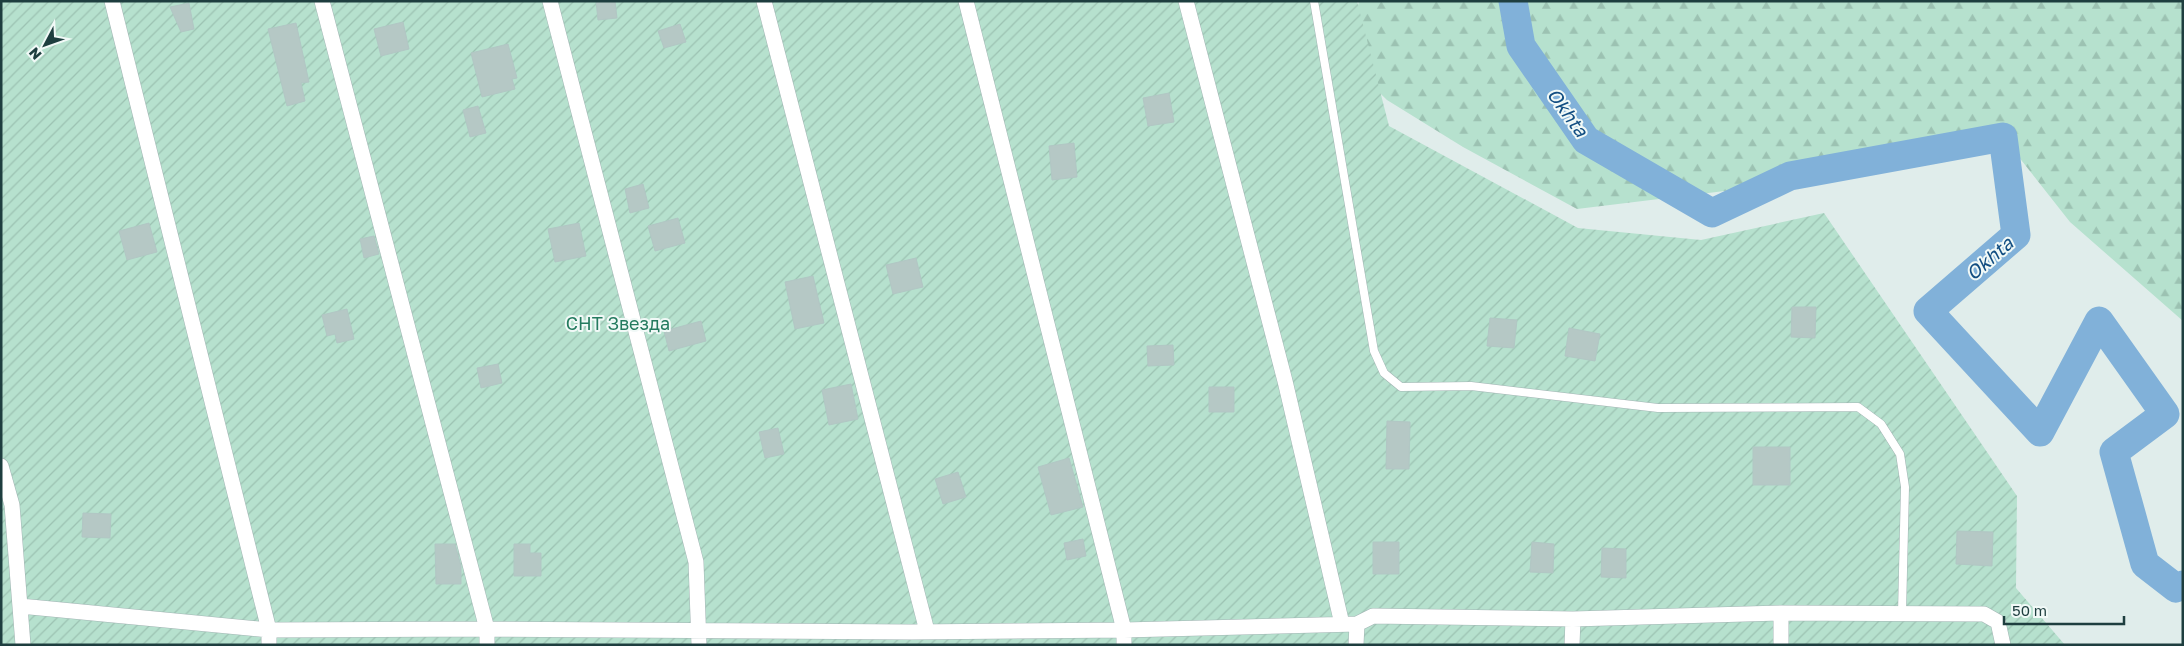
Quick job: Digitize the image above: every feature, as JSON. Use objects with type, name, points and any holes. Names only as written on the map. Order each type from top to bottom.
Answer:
[{"type":"street","points":[[112,1],[269,638]]},
{"type":"street","points":[[322,1],[487,629],[487,645]]},
{"type":"street","points":[[550,1],[696,562],[699,638]]},
{"type":"street","points":[[764,1],[917,636]]},
{"type":"street","points":[[966,1],[1124,637]]},
{"type":"street","points":[[1186,1],[1356,645]]},
{"type":"street","points":[[1,466],[12,505],[22,645]]},
{"type":"street","points":[[20,606],[269,638],[487,629],[699,638],[1124,637],[1349,624],[1374,616],[1573,619],[1781,613],[1984,614],[1998,622],[2003,645]]},
{"type":"street","points":[[1781,613],[1781,645]]},
{"type":"street","points":[[1572,645],[1573,619]]},
{"type":"lane","points":[[1314,1],[1374,351],[1384,373],[1401,387],[1471,386],[1658,408],[1858,407],[1881,424],[1900,454],[1905,487],[1902,613]]},
{"type":"green space","name":"СНТ Звезда","points":[[1,1],[1357,1],[1389,126],[1578,228],[1701,240],[1824,213],[2017,496],[2016,588],[2065,645],[1,645]]},
{"type":"green space","points":[[1359,1],[2183,1],[2183,321],[2070,222],[2003,137],[1948,137],[1824,179],[1577,209],[1463,147],[1387,100],[1345,59]]},
{"type":"building","points":[[596,1],[615,1],[617,18],[598,20]]},
{"type":"building","points":[[189,3],[194,29],[181,32],[170,7]]},
{"type":"building","points":[[403,22],[409,49],[381,56],[374,29]]},
{"type":"building","points":[[296,23],[309,82],[301,83],[305,101],[287,106],[268,29]]},
{"type":"building","points":[[680,24],[686,42],[664,48],[658,31]]},
{"type":"building","points":[[508,44],[517,78],[512,79],[515,89],[482,97],[471,53]]},
{"type":"building","points":[[1169,93],[1174,122],[1148,126],[1143,98]]},
{"type":"building","points":[[478,106],[486,133],[470,137],[463,110]]},
{"type":"building","points":[[1074,143],[1077,177],[1052,180],[1049,146]]},
{"type":"building","points":[[643,184],[649,208],[630,213],[625,189]]},
{"type":"building","points":[[678,218],[685,243],[655,251],[648,226]]},
{"type":"building","points":[[149,223],[157,252],[127,260],[119,231]]},
{"type":"building","points":[[579,223],[586,256],[555,262],[548,229]]},
{"type":"building","points":[[374,236],[379,254],[364,258],[360,239]]},
{"type":"building","points":[[916,258],[923,287],[893,294],[886,265]]},
{"type":"building","points":[[813,276],[824,323],[795,329],[785,282]]},
{"type":"building","points":[[1792,307],[1816,307],[1815,338],[1791,337]]},
{"type":"building","points":[[347,309],[354,339],[337,343],[335,334],[327,336],[322,315]]},
{"type":"building","points":[[1490,318],[1517,320],[1514,348],[1487,346]]},
{"type":"building","points":[[701,321],[706,341],[669,351],[664,331]]},
{"type":"building","points":[[1569,328],[1600,334],[1595,361],[1565,356]]},
{"type":"building","points":[[1173,345],[1174,365],[1148,366],[1147,346]]},
{"type":"building","points":[[498,364],[502,383],[481,388],[477,368]]},
{"type":"building","points":[[851,384],[858,419],[829,425],[822,390]]},
{"type":"building","points":[[1209,387],[1234,387],[1234,412],[1209,412]]},
{"type":"building","points":[[1387,421],[1410,422],[1409,469],[1386,469]]},
{"type":"building","points":[[778,428],[784,454],[765,458],[759,432]]},
{"type":"building","points":[[1753,447],[1790,447],[1790,485],[1753,485]]},
{"type":"building","points":[[1069,458],[1083,507],[1051,515],[1038,467]]},
{"type":"building","points":[[958,472],[966,497],[943,504],[935,479]]},
{"type":"building","points":[[83,513],[111,514],[110,538],[82,537]]},
{"type":"building","points":[[1957,531],[1993,532],[1992,566],[1956,564]]},
{"type":"building","points":[[1083,539],[1086,556],[1067,560],[1064,543]]},
{"type":"building","points":[[1373,542],[1399,542],[1399,574],[1373,574]]},
{"type":"building","points":[[1532,542],[1554,544],[1553,573],[1530,572]]},
{"type":"building","points":[[435,544],[455,544],[461,566],[461,584],[436,584]]},
{"type":"building","points":[[514,544],[530,544],[530,553],[541,553],[541,576],[514,576]]},
{"type":"building","points":[[1602,548],[1626,549],[1626,578],[1601,577]]},
{"type":"waterway","name":"Okhta","points":[[1513,1],[1521,46],[1586,140],[1712,213],[1790,176],[2003,137],[2016,235],[1928,311],[2040,432],[2099,321],[2165,414],[2114,452],[2145,564],[2176,588],[2183,585]]}]
